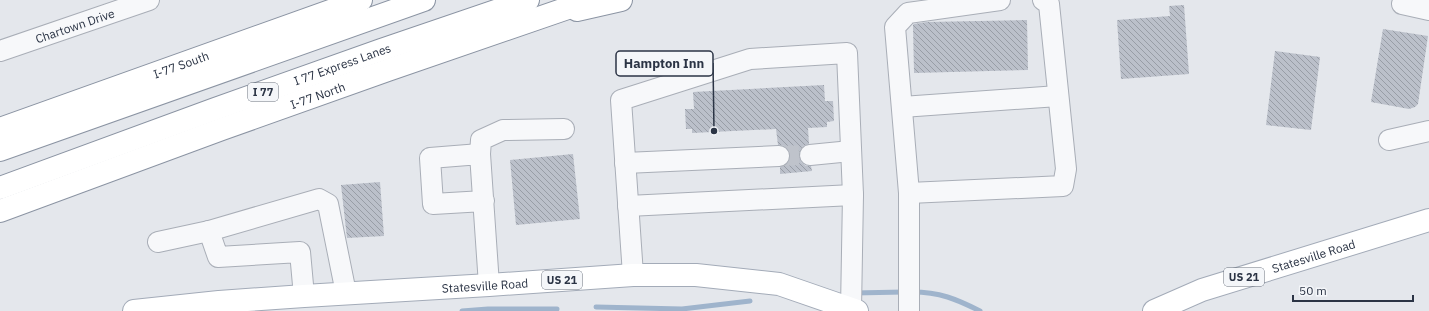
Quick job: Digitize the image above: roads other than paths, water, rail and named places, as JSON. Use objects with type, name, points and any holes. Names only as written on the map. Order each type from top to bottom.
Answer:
[{"type":"main road","name":"I-77 South","points":[[0,128],[361,0]]},
{"type":"main road","points":[[0,150],[424,0]]},
{"type":"main road","name":"I 77 Express Lanes","points":[[0,188],[280,86],[528,0]]},
{"type":"main road","name":"I-77 North","points":[[0,211],[222,129],[591,0]]},
{"type":"main road","points":[[525,22],[621,0]]},
{"type":"main road","name":"Statesville Road","points":[[1154,311],[1202,290],[1429,220]]},
{"type":"main road","name":"Statesville Road","points":[[134,311],[239,306],[304,296],[632,275],[696,275],[779,284],[854,310]]},
{"type":"street","name":"Chartown Drive","points":[[0,51],[150,0]]},
{"type":"street","points":[[909,311],[909,193],[895,27],[908,13],[1000,0]]},
{"type":"street","points":[[909,193],[1063,186],[1066,169],[1049,4],[1043,0]]},
{"type":"street","points":[[1402,4],[1429,10]]},
{"type":"street","points":[[632,275],[621,100],[750,59],[847,53],[853,195],[854,310]]},
{"type":"street","points":[[902,107],[1058,96]]},
{"type":"street","points":[[489,285],[480,154],[481,140],[503,130],[564,128]]},
{"type":"street","points":[[1389,140],[1429,131]]},
{"type":"street","points":[[810,155],[851,151]]},
{"type":"street","points":[[480,154],[430,158],[433,204],[484,201]]},
{"type":"street","points":[[625,163],[779,156]]},
{"type":"street","points":[[628,206],[853,195]]},
{"type":"street","points":[[158,242],[208,231],[319,199],[328,204],[346,293]]},
{"type":"street","points":[[208,231],[218,257],[300,252],[304,296]]},
{"type":"waterway","points":[[854,293],[904,292]]},
{"type":"waterway","points":[[912,292],[931,293],[948,297],[980,311]]},
{"type":"waterway","points":[[596,307],[682,309],[750,301]]},
{"type":"waterway","points":[[462,311],[488,309],[557,309]]},
{"type":"tunnel","points":[[779,156],[810,155]]},
{"type":"place","name":"Hampton Inn","points":[[714,131]]}]
